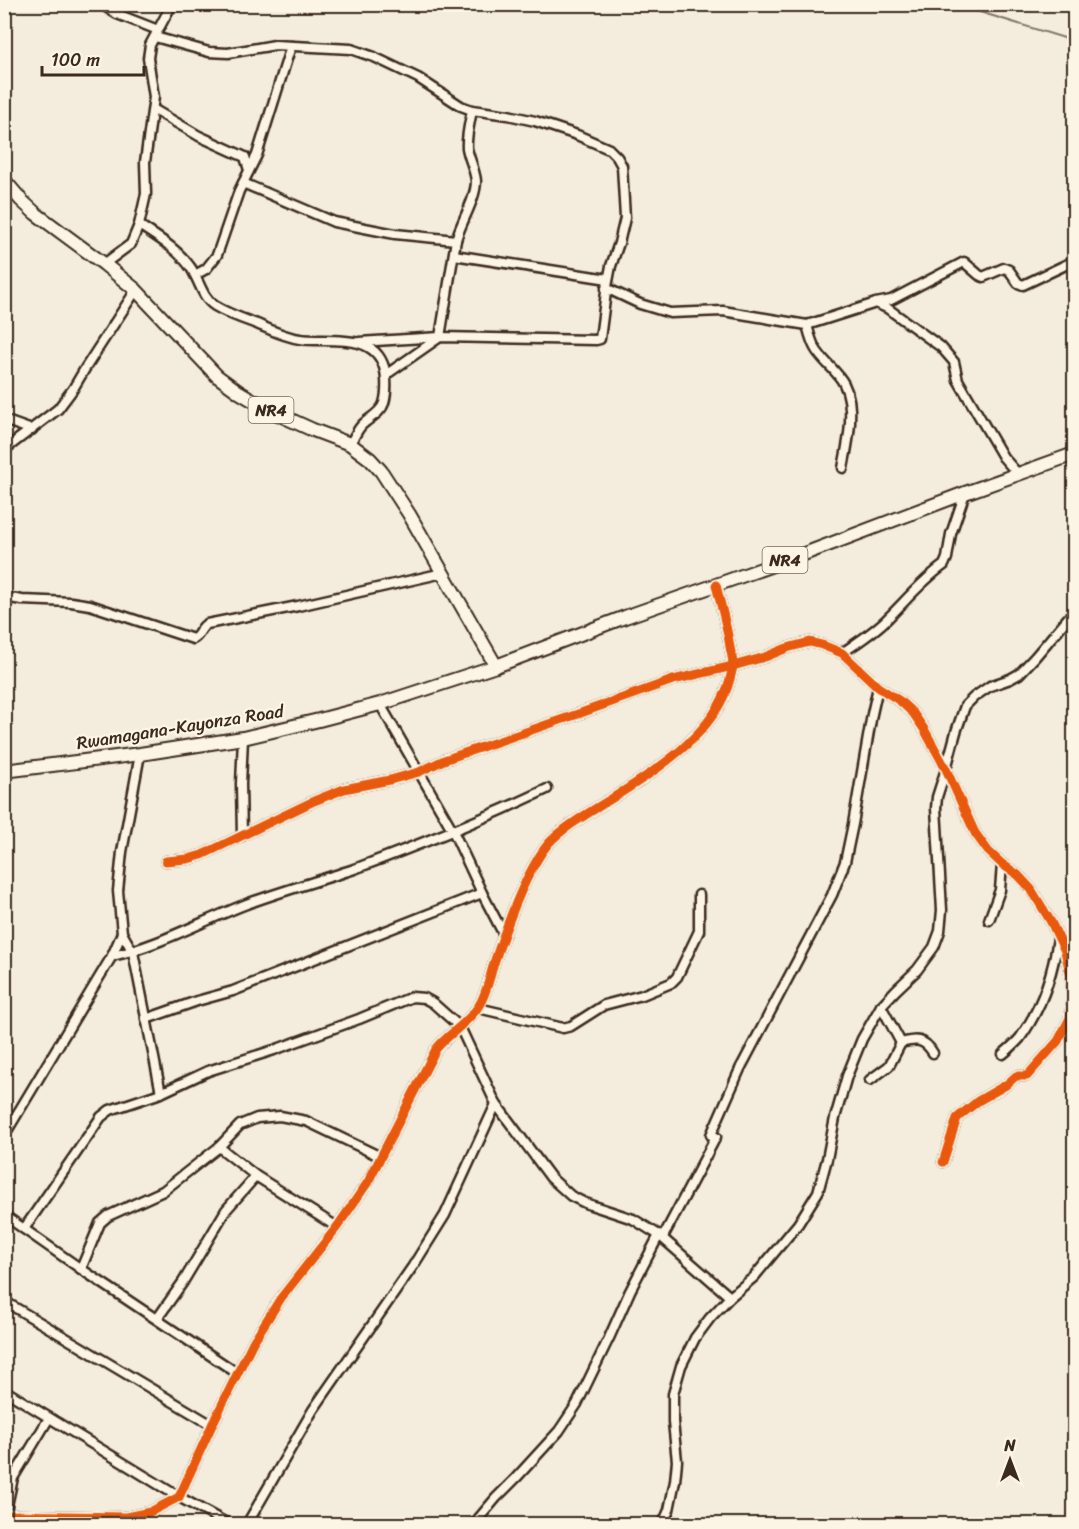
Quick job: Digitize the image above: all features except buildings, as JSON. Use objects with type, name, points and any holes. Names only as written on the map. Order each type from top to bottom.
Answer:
[{"type":"highway","name":"NR4","points":[[4,180],[35,213],[136,290],[217,376],[239,392],[292,420],[350,444],[370,459],[381,471],[409,514],[496,666],[1074,454]]},
{"type":"highway","name":"Rwamagana-Kayonza Road","points":[[4,771],[243,738],[380,704],[496,666]]},
{"type":"street","points":[[101,4],[156,33],[210,52],[228,53],[274,45],[351,49],[418,78],[461,106],[535,121],[609,149],[617,157],[622,166],[625,218],[606,288],[600,339],[441,337],[355,343]]},
{"type":"street","points":[[104,264],[131,244],[139,225],[146,194],[145,162],[154,97],[148,58],[150,45],[172,4]]},
{"type":"street","points":[[195,275],[206,268],[217,255],[239,191],[257,155],[291,46]]},
{"type":"street","points":[[153,109],[200,136],[245,157],[249,170]]},
{"type":"street","points":[[387,374],[441,337],[458,230],[473,195],[476,180],[467,147],[472,110]]},
{"type":"street","points":[[243,183],[334,222],[395,234],[456,240]]},
{"type":"street","points":[[139,225],[171,247],[190,267],[206,297],[213,305],[288,337],[301,340],[347,340],[364,345],[375,352],[383,362],[387,374],[384,402],[381,409],[361,426],[350,444]]},
{"type":"street","points":[[454,255],[608,279]]},
{"type":"street","points":[[606,288],[640,304],[670,313],[723,311],[807,325],[891,300],[964,262],[983,277],[1004,268],[1009,270],[1018,283],[1023,285],[1074,261]]},
{"type":"street","points":[[4,450],[58,409],[136,290]]},
{"type":"street","points":[[876,303],[887,308],[941,347],[954,362],[958,380],[1003,457],[1018,474]]},
{"type":"street","points":[[807,325],[815,348],[843,382],[848,393],[850,404],[848,445],[843,468]]},
{"type":"street","points":[[4,420],[32,430]]},
{"type":"street","points":[[842,653],[882,623],[906,598],[944,565],[951,534],[965,493]]},
{"type":"street","points":[[4,597],[90,605],[193,639],[207,624],[442,573]]},
{"type":"street","points":[[49,1418],[8,1475],[5,1515],[126,1517],[150,1512],[179,1497],[253,1342],[281,1298],[337,1227],[368,1182],[436,1049],[478,1008],[504,934],[530,872],[549,843],[575,822],[628,789],[696,736],[726,693],[733,666],[716,585]]},
{"type":"street","points":[[663,1524],[669,1510],[675,1481],[677,1461],[673,1394],[681,1366],[695,1338],[710,1318],[753,1277],[773,1254],[798,1224],[818,1192],[835,1118],[862,1039],[881,1006],[917,970],[934,947],[940,931],[942,910],[936,808],[956,732],[966,706],[990,686],[1019,674],[1074,612]]},
{"type":"street","points":[[166,861],[201,855],[344,789],[419,772],[444,760],[673,680],[733,666],[810,642],[822,645],[842,653],[878,687],[900,701],[913,713],[946,769],[975,833],[988,851],[1018,875],[1031,889],[1065,951],[1073,997],[1070,1018],[1058,1041],[1027,1076],[1016,1076],[957,1118],[943,1162]]},
{"type":"street","points":[[659,1235],[663,1237],[716,1137],[711,1134],[740,1069],[832,895],[845,862],[878,687]]},
{"type":"street","points":[[380,704],[453,831],[504,934]]},
{"type":"street","points":[[242,836],[243,738]]},
{"type":"street","points":[[140,754],[122,852],[118,891],[122,933],[133,952],[161,1093]]},
{"type":"street","points":[[112,956],[133,952],[244,905],[356,868],[453,831],[500,812],[546,789]]},
{"type":"street","points":[[940,791],[957,796]]},
{"type":"street","points":[[989,920],[1000,890],[1002,864]]},
{"type":"street","points":[[146,1019],[233,991],[482,893]]},
{"type":"street","points":[[478,1008],[563,1028],[571,1026],[604,1005],[642,995],[671,983],[681,971],[699,931],[699,895]]},
{"type":"street","points":[[4,1136],[112,956],[122,933]]},
{"type":"street","points":[[1003,1054],[1018,1040],[1044,994],[1055,961],[1058,937]]},
{"type":"street","points":[[24,1229],[101,1117],[110,1110],[161,1093],[208,1071],[316,1035],[412,997],[424,998],[460,1027],[496,1104],[551,1178],[571,1196],[633,1219],[659,1235],[730,1297]]},
{"type":"street","points":[[881,1006],[901,1043]]},
{"type":"street","points":[[901,1043],[919,1040],[928,1044],[933,1053]]},
{"type":"street","points":[[870,1080],[889,1066],[901,1043]]},
{"type":"street","points":[[247,1524],[313,1410],[413,1266],[445,1215],[496,1104]]},
{"type":"street","points":[[81,1269],[100,1223],[108,1216],[163,1191],[219,1147],[240,1125],[257,1118],[280,1116],[306,1121],[381,1157]]},
{"type":"street","points":[[219,1147],[256,1176],[337,1227]]},
{"type":"street","points":[[157,1319],[183,1282],[226,1210],[256,1176]]},
{"type":"street","points":[[4,1215],[237,1373]]},
{"type":"street","points":[[474,1524],[559,1431],[577,1404],[659,1235]]},
{"type":"street","points":[[4,1301],[212,1425]]},
{"type":"street","points":[[4,1390],[179,1497],[228,1524]]},
{"type":"waterway","points":[[954,4],[1074,41]]},
{"type":"cycle path","points":[[4,1515],[126,1517],[150,1512],[179,1497],[253,1342],[281,1298],[337,1227],[368,1182],[436,1049],[474,1013],[481,1002],[524,884],[548,844],[561,832],[647,776],[682,749],[712,717],[723,699],[733,663],[716,585]]},
{"type":"cycle path","points":[[166,861],[202,855],[344,789],[419,772],[444,760],[673,680],[733,666],[810,642],[822,645],[842,653],[878,687],[900,701],[913,713],[946,769],[975,833],[988,851],[1018,875],[1031,889],[1065,951],[1073,997],[1070,1018],[1058,1041],[1027,1076],[1016,1076],[957,1118],[943,1162]]}]
